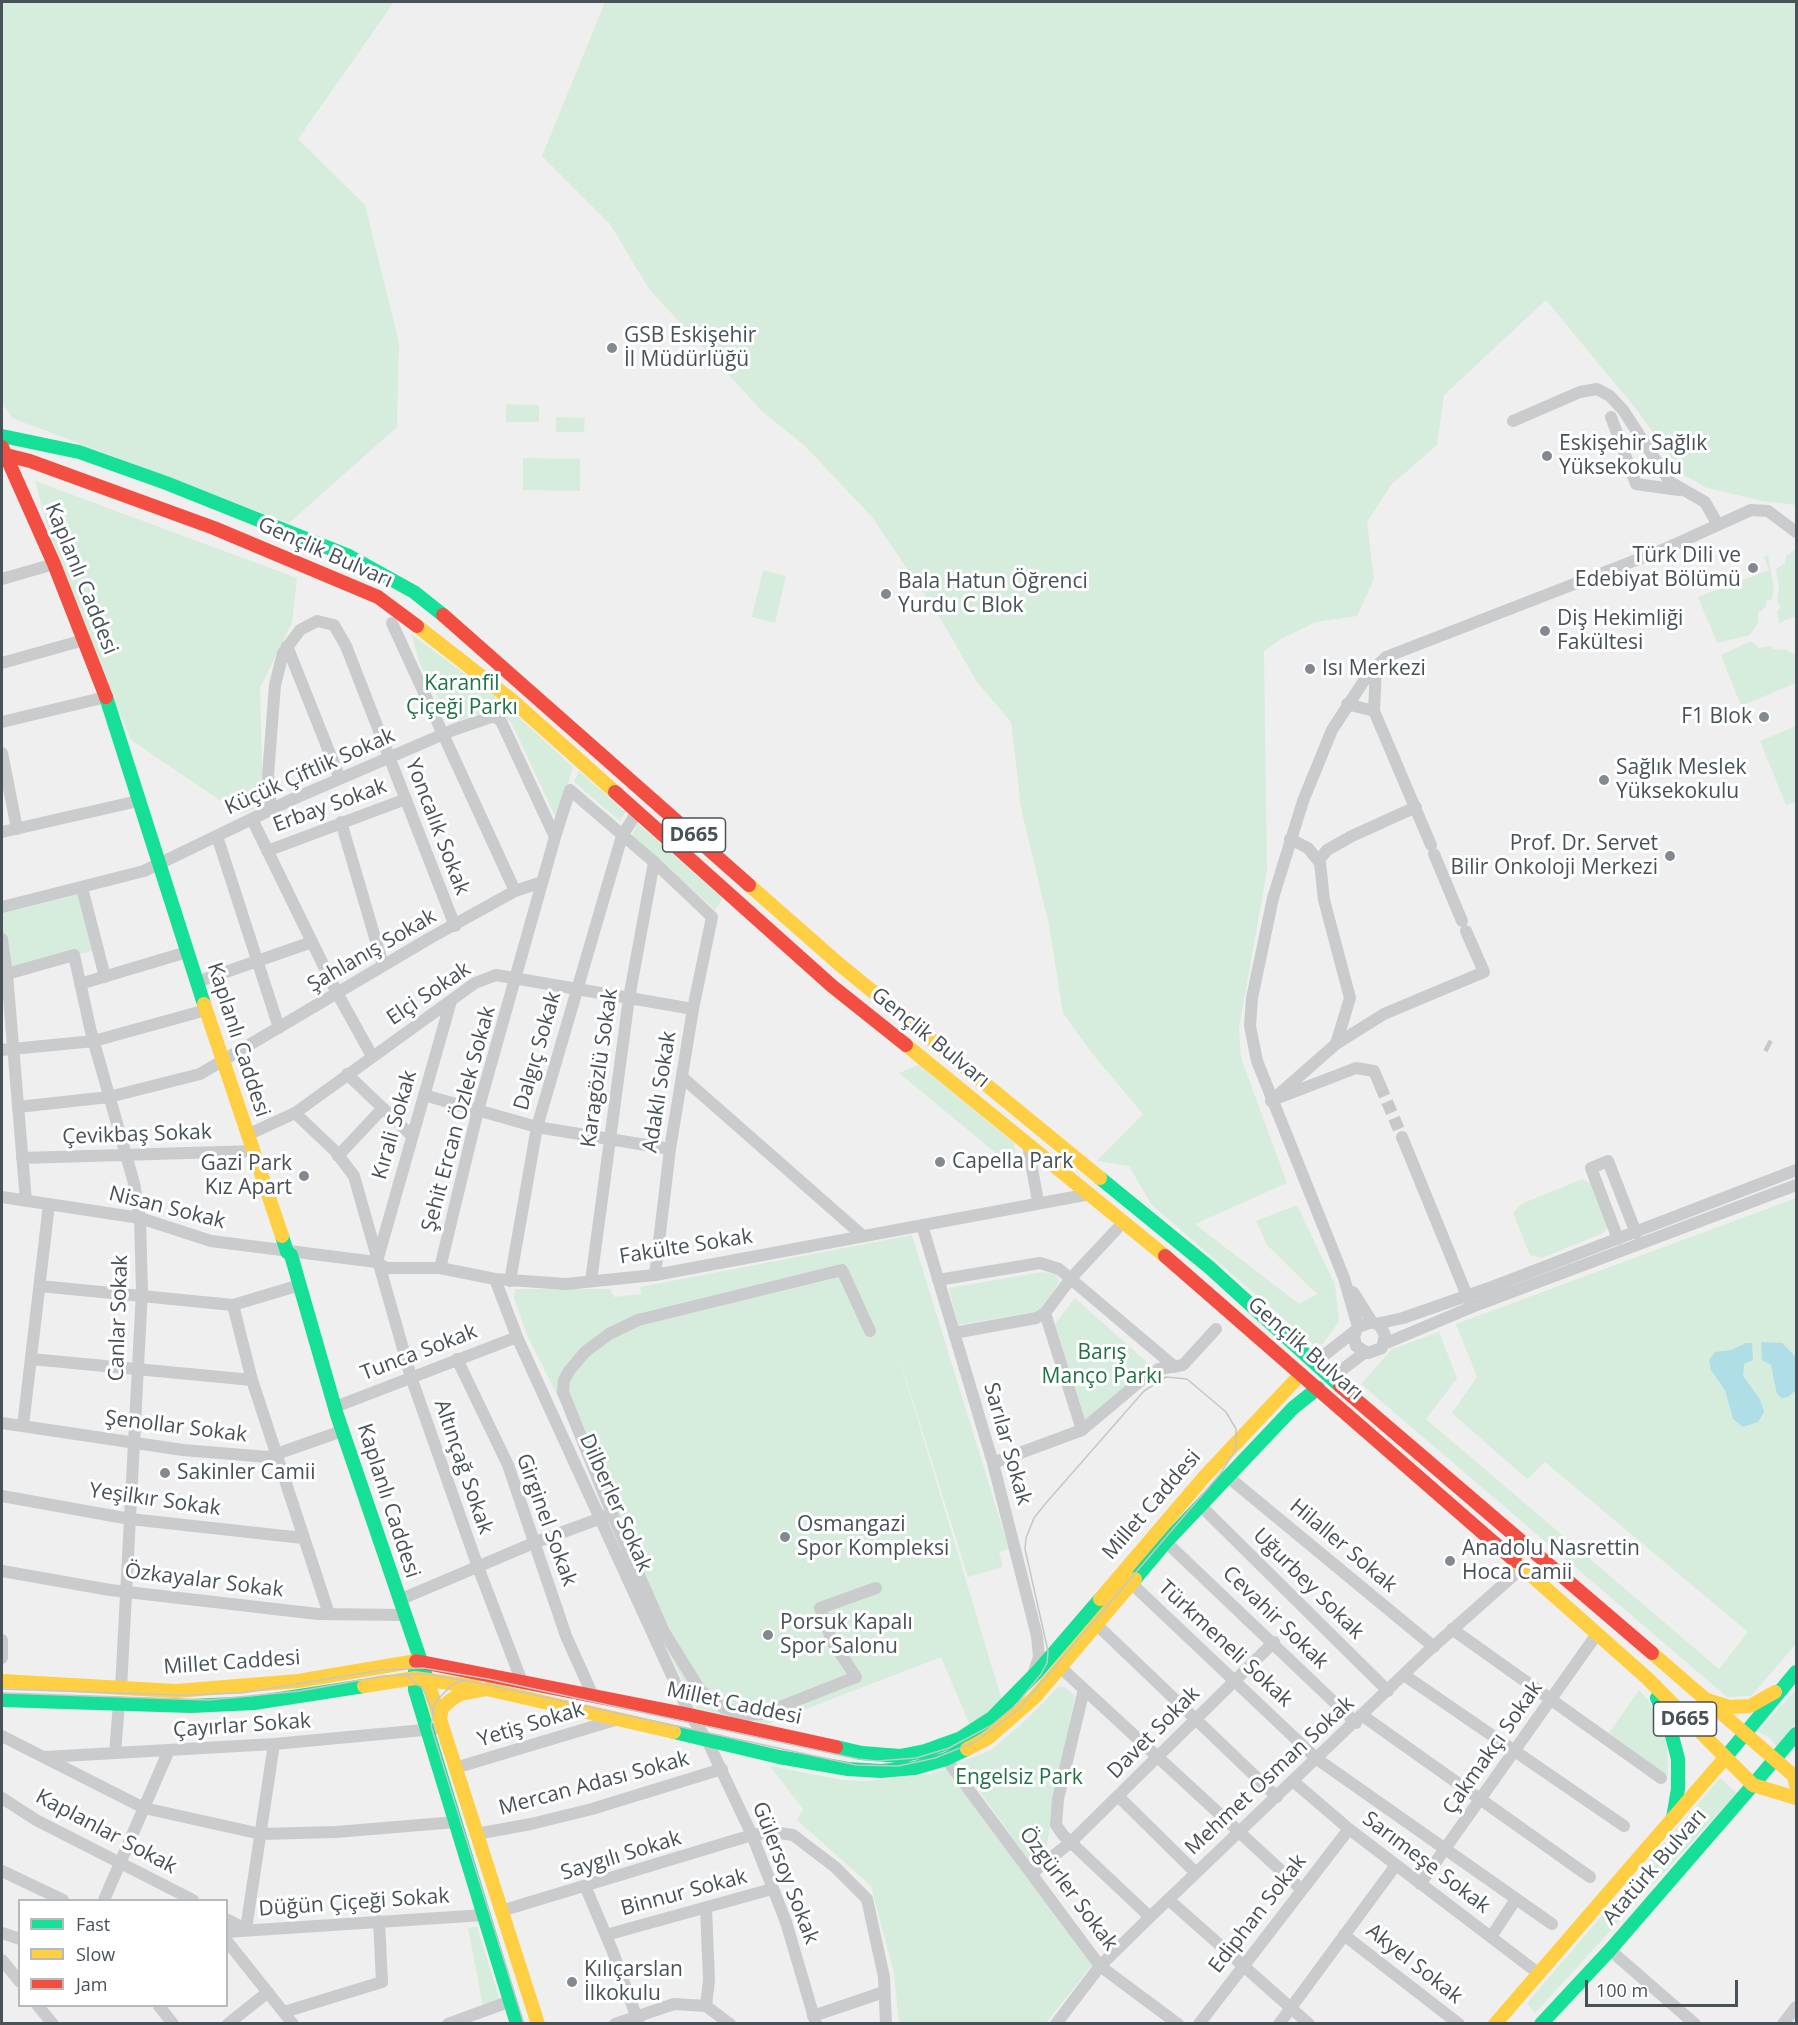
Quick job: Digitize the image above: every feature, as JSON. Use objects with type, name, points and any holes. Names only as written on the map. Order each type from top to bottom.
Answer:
[{"type":"main road","name":"Gençlik Bulvarı","points":[[2,436],[79,452],[166,483],[349,556],[414,592],[469,636],[839,964],[1209,1267],[1331,1378],[1706,1700]]},
{"type":"main road","name":"Gençlik Bulvarı","points":[[3,451],[214,528],[378,597],[513,701],[832,986],[1090,1194],[1318,1388],[1647,1678],[1724,1759],[1753,1785]]},
{"type":"main road","name":"Kaplanlı Caddesi","points":[[3,451],[54,564],[106,697],[247,1135],[287,1252],[291,1255],[342,1431],[415,1643],[427,1730],[518,2024]]},
{"type":"main road","name":"Millet Caddesi","points":[[2,1681],[176,1691],[241,1688],[418,1662],[690,1715],[862,1753],[900,1756],[949,1744],[973,1732],[992,1718],[1032,1677],[1205,1476],[1314,1363]]},
{"type":"main road","name":"Millet Caddesi","points":[[2,1700],[191,1706],[254,1703],[421,1679],[487,1689],[707,1740],[848,1769],[881,1771],[915,1768],[968,1750],[1008,1723],[1035,1697],[1166,1542],[1227,1476],[1293,1408],[1331,1378]]},
{"type":"main road","name":"D665","points":[[1706,1700],[1729,1707],[1750,1706],[1784,1687],[1797,1672]]},
{"type":"main road","points":[[1647,1678],[1675,1742],[1678,1786],[1673,1818]]},
{"type":"main road","name":"Kaplanlı Caddesi","points":[[421,1679],[441,1724],[538,2024]]},
{"type":"main road","name":"Atatürk Bulvarı","points":[[1495,2024],[1784,1687]]},
{"type":"main road","name":"Millet Caddesi","points":[[441,1724],[442,1708],[452,1699],[461,1694],[487,1689]]},
{"type":"main road","name":"D665","points":[[1706,1700],[1745,1733]]},
{"type":"main road","points":[[1745,1733],[1794,1776],[1797,1785]]},
{"type":"main road","name":"Atatürk Bulvarı","points":[[1541,2024],[1610,1950],[1797,1734]]},
{"type":"main road","points":[[1753,1785],[1797,1798]]},
{"type":"street","points":[[1514,421],[1580,392],[1597,389],[1610,396],[1623,410],[1670,482],[1705,502],[1718,525]]},
{"type":"street","points":[[1611,417],[1636,484],[1683,491]]},
{"type":"street","points":[[1364,1353],[1356,1346],[1357,1329],[1344,1278],[1271,1101],[1253,1050],[1252,998],[1273,898],[1290,839],[1318,764],[1347,704],[1376,666],[1386,657],[1667,548],[1751,510],[1797,517]]},
{"type":"street","points":[[1773,514],[1797,532]]},
{"type":"street","points":[[2,579],[54,564]]},
{"type":"street","name":"Yoncalık Sokak","points":[[287,646],[300,630],[317,621],[334,625],[346,646],[454,926]]},
{"type":"street","points":[[392,623],[515,891]]},
{"type":"street","points":[[2,663],[84,640]]},
{"type":"street","points":[[287,646],[340,779]]},
{"type":"street","points":[[271,810],[268,775],[275,685],[287,646]]},
{"type":"street","points":[[1271,1101],[1336,1044],[1384,1014],[1484,972],[1374,711],[1376,666]]},
{"type":"street","points":[[2,722],[106,697]]},
{"type":"street","points":[[1347,704],[1374,711]]},
{"type":"street","name":"Küçük Çiftlik Sokak","points":[[2,908],[114,881],[159,864],[340,779],[443,734],[494,716],[508,731],[555,837]]},
{"type":"street","points":[[2,753],[17,829]]},
{"type":"street","name":"Şehit Ercan Özlek Sokak","points":[[440,1268],[478,1110],[570,790],[622,836]]},
{"type":"street","name":"Erbay Sokak","points":[[267,850],[406,799]]},
{"type":"street","points":[[2,832],[138,801]]},
{"type":"street","points":[[1319,860],[1328,850],[1352,836],[1416,807]]},
{"type":"street","name":"Dalgıç Sokak","points":[[510,1281],[537,1127],[622,836],[637,812]]},
{"type":"street","points":[[252,819],[336,992],[372,1056]]},
{"type":"street","points":[[341,822],[383,964]]},
{"type":"street","points":[[217,836],[255,960],[279,1028]]},
{"type":"street","points":[[622,836],[654,862]]},
{"type":"street","points":[[1290,839],[1308,848],[1319,860],[1324,900],[1350,998],[1336,1044]]},
{"type":"street","name":"Adaklı Sokak","points":[[654,862],[711,917],[670,1149],[655,1275]]},
{"type":"street","name":"Karagözlü Sokak","points":[[591,1281],[629,998],[654,862]]},
{"type":"street","name":"Şahlanış Sokak","points":[[18,1107],[109,1097],[200,1074],[383,964],[515,891],[543,882]]},
{"type":"street","points":[[82,888],[105,977]]},
{"type":"street","points":[[2,939],[7,974],[6,1050],[18,1107],[26,1201]]},
{"type":"street","points":[[197,982],[312,942]]},
{"type":"street","points":[[80,984],[187,952]]},
{"type":"street","name":"Canlar Sokak","points":[[7,974],[74,955],[140,1218],[141,1297],[130,1519],[124,1591],[121,1689]]},
{"type":"street","name":"Elçi Sokak","points":[[247,1135],[295,1113],[475,983],[496,975],[693,1009]]},
{"type":"street","name":"Kırali Sokak","points":[[376,1262],[451,1000]]},
{"type":"street","points":[[6,1050],[94,1041],[206,1010]]},
{"type":"street","points":[[1271,1101],[1356,1068],[1374,1071],[1380,1085]]},
{"type":"street","name":"Şehit Ercan Özlek Sokak","points":[[347,1074],[411,1135]]},
{"type":"street","points":[[682,1077],[863,1236]]},
{"type":"street","points":[[424,1095],[537,1127],[670,1149]]},
{"type":"street","points":[[338,1156],[383,1108]]},
{"type":"street","name":"Altınçağ Sokak","points":[[295,1113],[338,1156],[354,1176],[376,1262],[411,1377],[478,1567],[522,1682]]},
{"type":"street","points":[[1402,1137],[1469,1301]]},
{"type":"street","points":[[1028,1144],[1038,1202]]},
{"type":"street","name":"Çevikbaş Sokak","points":[[22,1158],[254,1152]]},
{"type":"street","points":[[1608,1161],[1629,1239],[1591,1168],[1608,1161]]},
{"type":"street","points":[[1331,1378],[1364,1353],[1376,1352],[1384,1344],[1469,1301],[1797,1170]]},
{"type":"street","points":[[1629,1239],[1797,1185]]},
{"type":"street","name":"Fakülte Sokak","points":[[287,1252],[376,1262],[386,1268],[440,1268],[510,1281],[566,1284],[655,1275],[1090,1194]]},
{"type":"street","name":"Nisan Sokak","points":[[2,1197],[140,1218],[211,1241],[287,1252]]},
{"type":"street","points":[[23,1426],[49,1204]]},
{"type":"street","name":"Sarılar Sokak","points":[[922,1225],[993,1463],[1037,1636],[1039,1657],[1032,1677]]},
{"type":"street","points":[[954,1333],[1036,1318],[1045,1313],[1072,1277],[1117,1229]]},
{"type":"street","points":[[938,1280],[1040,1263],[1059,1269],[1072,1277],[1175,1367]]},
{"type":"street","points":[[870,1331],[842,1270],[638,1320],[609,1334],[585,1352],[564,1380],[563,1392],[607,1517],[664,1632],[700,1690],[724,1708],[745,1715],[762,1714],[856,1677],[832,1641],[820,1608],[876,1588]]},
{"type":"street","points":[[1344,1278],[1374,1323],[1383,1330],[1384,1344]]},
{"type":"street","name":"Dilberler Sokak","points":[[495,1279],[517,1337],[607,1517],[690,1715],[707,1740]]},
{"type":"street","points":[[40,1286],[233,1305],[300,1285]]},
{"type":"street","points":[[1314,1363],[1357,1329],[1469,1301]]},
{"type":"street","points":[[233,1305],[252,1380],[329,1614]]},
{"type":"street","points":[[1045,1313],[1082,1430]]},
{"type":"street","points":[[993,1463],[1082,1430],[1144,1378],[1159,1369],[1175,1367],[1192,1357],[1216,1329]]},
{"type":"street","name":"Tunca Sokak","points":[[335,1407],[517,1337]]},
{"type":"street","points":[[31,1359],[138,1371],[252,1380]]},
{"type":"street","name":"Girginel Sokak","points":[[457,1359],[508,1465],[566,1636],[593,1696]]},
{"type":"street","name":"Şenollar Sokak","points":[[2,1423],[133,1443],[268,1457],[342,1431]]},
{"type":"street","name":"Hilaller Sokak","points":[[1227,1476],[1434,1647]]},
{"type":"street","name":"Yeşilkır Sokak","points":[[2,1496],[130,1519],[303,1538]]},
{"type":"street","name":"Uğurbey Sokak","points":[[1200,1505],[1388,1691]]},
{"type":"street","points":[[399,1600],[536,1542],[607,1517]]},
{"type":"street","name":"Cevahir Sokak","points":[[1166,1542],[1360,1719],[1590,1877]]},
{"type":"street","name":"Mehmet Osman Sokak","points":[[1056,2024],[1100,1966],[1150,1917],[1452,1629],[1523,1567]]},
{"type":"street","name":"Özkayalar Sokak","points":[[2,1571],[124,1591],[329,1614],[404,1614]]},
{"type":"street","name":"Türkmeneli Sokak","points":[[1131,1583],[1317,1759],[1552,1924]]},
{"type":"street","points":[[1096,1624],[1277,1797]]},
{"type":"street","points":[[1452,1629],[1660,1778]]},
{"type":"street","name":"Çakmakçı Sokak","points":[[1420,1884],[1446,1851],[1597,1634]]},
{"type":"street","points":[[2,1640],[2,1658]]},
{"type":"street","name":"Davet Sokak","points":[[1032,1873],[1071,1842],[1274,1642]]},
{"type":"street","points":[[1060,1667],[1301,1889]]},
{"type":"street","points":[[1404,1675],[1624,1826]]},
{"type":"street","points":[[1084,1689],[1058,1799],[1056,1825],[1150,1917]]},
{"type":"street","points":[[115,1753],[119,1704]]},
{"type":"street","name":"Yetiş Sokak","points":[[455,1768],[618,1719]]},
{"type":"street","name":"Çayırlar Sokak","points":[[44,1757],[274,1743],[427,1730],[441,1724]]},
{"type":"street","points":[[2,1736],[144,1808],[261,1834],[336,1832],[456,1822]]},
{"type":"street","name":"Gülersoy Sokak","points":[[707,1740],[752,1835],[786,1922],[815,2020]]},
{"type":"street","points":[[228,1920],[246,1929],[274,1743]]},
{"type":"street","points":[[104,1899],[169,1750]]},
{"type":"street","name":"Özgürler Sokak","points":[[946,1759],[1100,1966],[1178,2024]]},
{"type":"street","name":"Mercan Adası Sokak","points":[[476,1834],[592,1809],[722,1769]]},
{"type":"street","name":"Sarımeşe Sokak","points":[[1294,1782],[1349,1829],[1538,1973]]},
{"type":"street","points":[[1118,1796],[1196,1873]]},
{"type":"street","name":"Kaplanlar Sokak","points":[[2,1798],[36,1820],[191,1899]]},
{"type":"street","name":"Ediphan Sokak","points":[[1199,2024],[1241,1965],[1349,1829]]},
{"type":"street","name":"Saygılı Sokak","points":[[501,1911],[586,1888],[752,1835],[772,1832],[793,1835],[835,1867],[867,1899],[884,1977],[886,2024]]},
{"type":"street","points":[[1279,2024],[1396,1865]]},
{"type":"street","points":[[2,1871],[61,1899]]},
{"type":"street","points":[[586,1888],[637,2019]]},
{"type":"street","name":"Binnur Sokak","points":[[606,1935],[772,1889]]},
{"type":"street","points":[[1491,1937],[1516,1899]]},
{"type":"street","points":[[1169,1900],[1309,2024]]},
{"type":"street","points":[[706,1908],[709,1980],[706,2006]]},
{"type":"street","name":"Düğün Çiçeği Sokak","points":[[228,1932],[484,1915]]},
{"type":"street","points":[[284,2012],[382,1982],[379,1921]]},
{"type":"street","points":[[2,1933],[18,1938]]},
{"type":"street","name":"Akyel Sokak","points":[[1344,1935],[1459,2024]]},
{"type":"street","points":[[228,1942],[293,2024]]},
{"type":"street","points":[[1610,1950],[1695,2024]]},
{"type":"street","points":[[2,1960],[18,1980]]},
{"type":"street","points":[[228,2024],[268,1992]]},
{"type":"street","points":[[815,2020],[884,1992]]},
{"type":"street","points":[[448,2024],[511,2001]]},
{"type":"street","points":[[615,2024],[637,2019],[674,2004],[706,2006],[730,2024]]},
{"type":"street","points":[[39,2007],[53,2024]]},
{"type":"street","points":[[160,2007],[173,2024]]},
{"type":"street","points":[[1783,2024],[1797,2007]]},
{"type":"green space","points":[[2,2],[394,2],[298,139],[365,205],[399,343],[397,427],[289,523],[12,418],[2,402]]},
{"type":"green space","points":[[605,2],[1796,2],[1796,505],[1763,501],[1707,488],[1684,475],[1636,409],[1546,300],[1444,395],[1437,445],[1391,485],[1367,522],[1374,579],[1357,616],[1316,622],[1281,639],[1264,651],[1267,871],[1239,1028],[1241,1058],[1287,1183],[1195,1224],[1299,1304],[1317,1294],[1267,1245],[1256,1221],[1297,1205],[1335,1285],[1339,1321],[1323,1344],[1314,1345],[1151,1204],[1129,1166],[1097,1161],[1143,1114],[1091,1052],[1063,1013],[1049,925],[1021,808],[1011,722],[977,682],[939,616],[872,517],[806,447],[763,412],[649,289],[610,224],[542,156]]},
{"type":"green space","points":[[506,404],[539,405],[539,422],[506,422]]},
{"type":"green space","points":[[556,417],[585,418],[584,432],[556,432]]},
{"type":"green space","points":[[523,458],[580,459],[580,491],[523,490]]},
{"type":"green space","points":[[35,481],[297,578],[292,623],[260,688],[263,805],[240,814],[131,740],[85,629],[47,525]]},
{"type":"green space","points":[[1796,549],[1796,616],[1779,623],[1777,612],[1780,607],[1777,601],[1779,587],[1776,569],[1785,563],[1786,556]]},
{"type":"green space","points":[[1768,555],[1774,588],[1772,599],[1766,601],[1766,607],[1758,613],[1758,623],[1750,635],[1717,643],[1698,597],[1769,570],[1764,557]]},
{"type":"green space","points":[[763,570],[786,576],[775,623],[752,617]]},
{"type":"green space","name":"Karanfil Çiçeği Parkı","points":[[411,634],[500,700],[497,708],[451,723],[420,664]]},
{"type":"green space","points":[[1751,641],[1759,648],[1772,646],[1773,649],[1786,650],[1796,655],[1796,683],[1741,706],[1721,655]]},
{"type":"green space","points":[[502,702],[573,767],[557,820],[512,724],[498,709]]},
{"type":"green space","points":[[1796,726],[1796,802],[1786,805],[1760,741]]},
{"type":"green space","points":[[579,771],[625,812],[620,821],[574,782]]},
{"type":"green space","points":[[637,823],[723,898],[715,910],[632,836]]},
{"type":"green space","points":[[82,888],[98,949],[7,974],[2,939],[2,907]]},
{"type":"green space","points":[[919,1065],[1013,1142],[1020,1173],[899,1073]]},
{"type":"green space","points":[[1583,1179],[1591,1184],[1608,1227],[1603,1233],[1542,1258],[1530,1255],[1513,1213],[1521,1204]]},
{"type":"green space","points":[[1796,1198],[1796,1644],[1751,1696],[1727,1697],[1361,1384],[1392,1349],[1439,1332],[1457,1378],[1426,1419],[1719,1669],[1748,1632],[1545,1462],[1527,1479],[1452,1413],[1477,1377],[1456,1324]]},
{"type":"green space","name":"Osmangazi Spor Kompleksi","points":[[912,1235],[1009,1549],[999,1552],[1003,1567],[968,1577],[892,1334],[1003,1704],[971,1728],[941,1657],[767,1724],[697,1709],[661,1637],[563,1407],[528,1337],[514,1299],[515,1289],[610,1289],[614,1297],[641,1294],[640,1287]]},
{"type":"green space","points":[[1042,1272],[1055,1274],[1060,1281],[1043,1307],[1033,1312],[958,1325],[949,1288]]},
{"type":"green space","name":"Barış Manço Parkı","points":[[1075,1298],[1151,1366],[1086,1423],[1055,1324]]},
{"type":"green space","name":"Engelsiz Park","points":[[1059,1686],[1066,1688],[1075,1696],[1046,1849],[1031,1863],[959,1763],[991,1750],[1027,1719]]},
{"type":"green space","points":[[1796,1689],[1796,1723],[1777,1747],[1769,1737],[1758,1732]]},
{"type":"green space","points":[[1639,1690],[1649,1701],[1667,1737],[1668,1776],[1609,1733]]},
{"type":"green space","points":[[770,1766],[842,1780],[867,1781],[930,1774],[946,1769],[1092,1965],[1046,2023],[899,2023],[894,1973],[871,1886],[797,1820],[803,1809]]},
{"type":"green space","points":[[1720,1778],[1737,1793],[1535,2013],[1527,2003]]},
{"type":"green space","points":[[477,1927],[501,2003],[483,2006],[468,1928]]},
{"type":"water","points":[[1761,1342],[1782,1343],[1796,1357],[1796,1390],[1788,1397],[1782,1398],[1777,1394],[1771,1365],[1762,1360]]},
{"type":"water","points":[[1746,1343],[1752,1343],[1753,1360],[1744,1364],[1743,1376],[1760,1399],[1764,1412],[1758,1422],[1743,1427],[1733,1419],[1725,1390],[1711,1370],[1709,1360],[1715,1352],[1731,1350]]},
{"type":"tunnel","points":[[1766,1045],[1770,1047]]},
{"type":"tunnel","points":[[1380,1085],[1402,1137]]},
{"type":"tram line","points":[[2,1689],[181,1695],[242,1693],[382,1670],[423,1668],[488,1679],[858,1759],[877,1761],[916,1758],[949,1748],[992,1725],[1016,1705],[1041,1674],[1047,1663],[1048,1651],[1025,1549],[1026,1538],[1034,1518],[1046,1503],[1144,1391],[1166,1377],[1187,1379],[1226,1412],[1236,1429],[1236,1449],[1220,1474],[1018,1710],[975,1742],[935,1758],[917,1762],[898,1766],[856,1765],[484,1684],[425,1674],[383,1676],[300,1691],[208,1700],[2,1693]]},
{"type":"tram line","points":[[405,1674],[423,1689],[434,1713]]},
{"type":"tram line","points":[[464,1681],[454,1683],[435,1702],[431,1726],[524,2024]]},
{"type":"traffic: fast","points":[[2,436],[79,452],[166,483],[349,556],[414,592],[443,615]]},
{"type":"traffic: fast","points":[[106,697],[204,1004]]},
{"type":"traffic: fast","points":[[1100,1178],[1209,1267],[1340,1386]]},
{"type":"traffic: fast","points":[[282,1236],[287,1252],[291,1255],[337,1415],[428,1682]]},
{"type":"traffic: fast","points":[[1135,1579],[1166,1542],[1293,1408],[1318,1388]]},
{"type":"traffic: fast","points":[[836,1747],[862,1753],[900,1756],[925,1751],[961,1738],[992,1718],[1038,1671],[1100,1599]]},
{"type":"traffic: fast","points":[[415,1669],[415,1690],[517,2024]]},
{"type":"traffic: fast","points":[[1724,1759],[1796,1672]]},
{"type":"traffic: fast","points":[[2,1700],[191,1706],[254,1703],[364,1686]]},
{"type":"traffic: fast","points":[[1657,1698],[1669,1724],[1678,1759],[1678,1789],[1673,1818]]},
{"type":"traffic: fast","points":[[674,1732],[779,1757],[848,1769],[881,1771],[915,1768],[946,1759],[967,1749]]},
{"type":"traffic: fast","points":[[1753,1785],[1796,1734]]},
{"type":"traffic: fast","points":[[1541,2024],[1610,1950],[1753,1785]]},
{"type":"traffic: slow","points":[[417,626],[513,701],[615,792]]},
{"type":"traffic: slow","points":[[749,885],[839,964],[1100,1178]]},
{"type":"traffic: slow","points":[[204,1004],[282,1236]]},
{"type":"traffic: slow","points":[[906,1045],[1165,1256]]},
{"type":"traffic: slow","points":[[1100,1599],[1205,1476],[1301,1374]]},
{"type":"traffic: slow","points":[[1515,1561],[1647,1678],[1753,1785],[1796,1798]]},
{"type":"traffic: slow","points":[[967,1749],[988,1738],[1035,1697],[1135,1579]]},
{"type":"traffic: slow","points":[[1652,1653],[1794,1776],[1796,1785]]},
{"type":"traffic: slow","points":[[2,1681],[176,1691],[298,1681],[416,1661]]},
{"type":"traffic: slow","points":[[364,1686],[415,1678],[477,1687]]},
{"type":"traffic: slow","points":[[428,1682],[538,2024]]},
{"type":"traffic: slow","points":[[440,1719],[442,1708],[452,1699],[461,1694],[487,1689],[674,1732]]},
{"type":"traffic: slow","points":[[1707,1700],[1729,1707],[1750,1706],[1775,1692]]},
{"type":"traffic: slow","points":[[1495,2024],[1724,1759]]},
{"type":"traffic: jam","points":[[2,447],[54,564],[106,697]]},
{"type":"traffic: jam","points":[[2,454],[30,461],[214,528],[378,597],[417,626]]},
{"type":"traffic: jam","points":[[443,615],[749,885]]},
{"type":"traffic: jam","points":[[615,792],[832,986],[906,1045]]},
{"type":"traffic: jam","points":[[1165,1256],[1515,1561]]},
{"type":"traffic: jam","points":[[1340,1386],[1652,1653]]},
{"type":"traffic: jam","points":[[416,1661],[690,1715],[836,1747]]},
{"type":"place","name":"GSB Eskişehir İl Müdürlüğü","points":[[612,348]]},
{"type":"place","name":"Eskişehir Sağlık Yüksekokulu","points":[[1547,456]]},
{"type":"place","name":"Türk Dili ve Edebiyat Bölümü","points":[[1753,568]]},
{"type":"place","name":"Bala Hatun Öğrenci Yurdu C Blok","points":[[886,594]]},
{"type":"place","name":"Diş Hekimliği Fakültesi","points":[[1545,631]]},
{"type":"place","name":"Isı Merkezi","points":[[1310,669]]},
{"type":"place","name":"F1 Blok","points":[[1764,717]]},
{"type":"place","name":"Sağlık Meslek Yüksekokulu","points":[[1604,780]]},
{"type":"place","name":"Prof. Dr. Servet Bilir Onkoloji Merkezi","points":[[1670,856]]},
{"type":"place","name":"Capella Park","points":[[940,1162]]},
{"type":"place","name":"Gazi Park Kız Apart","points":[[304,1176]]},
{"type":"place","name":"Sakinler Camii","points":[[165,1473]]},
{"type":"place","name":"Osmangazi Spor Kompleksi","points":[[785,1537]]},
{"type":"place","name":"Anadolu Nasrettin Hoca Camii","points":[[1450,1561]]},
{"type":"place","name":"Porsuk Kapalı Spor Salonu","points":[[768,1635]]},
{"type":"place","name":"Kılıçarslan İlkokulu","points":[[572,1982]]}]
